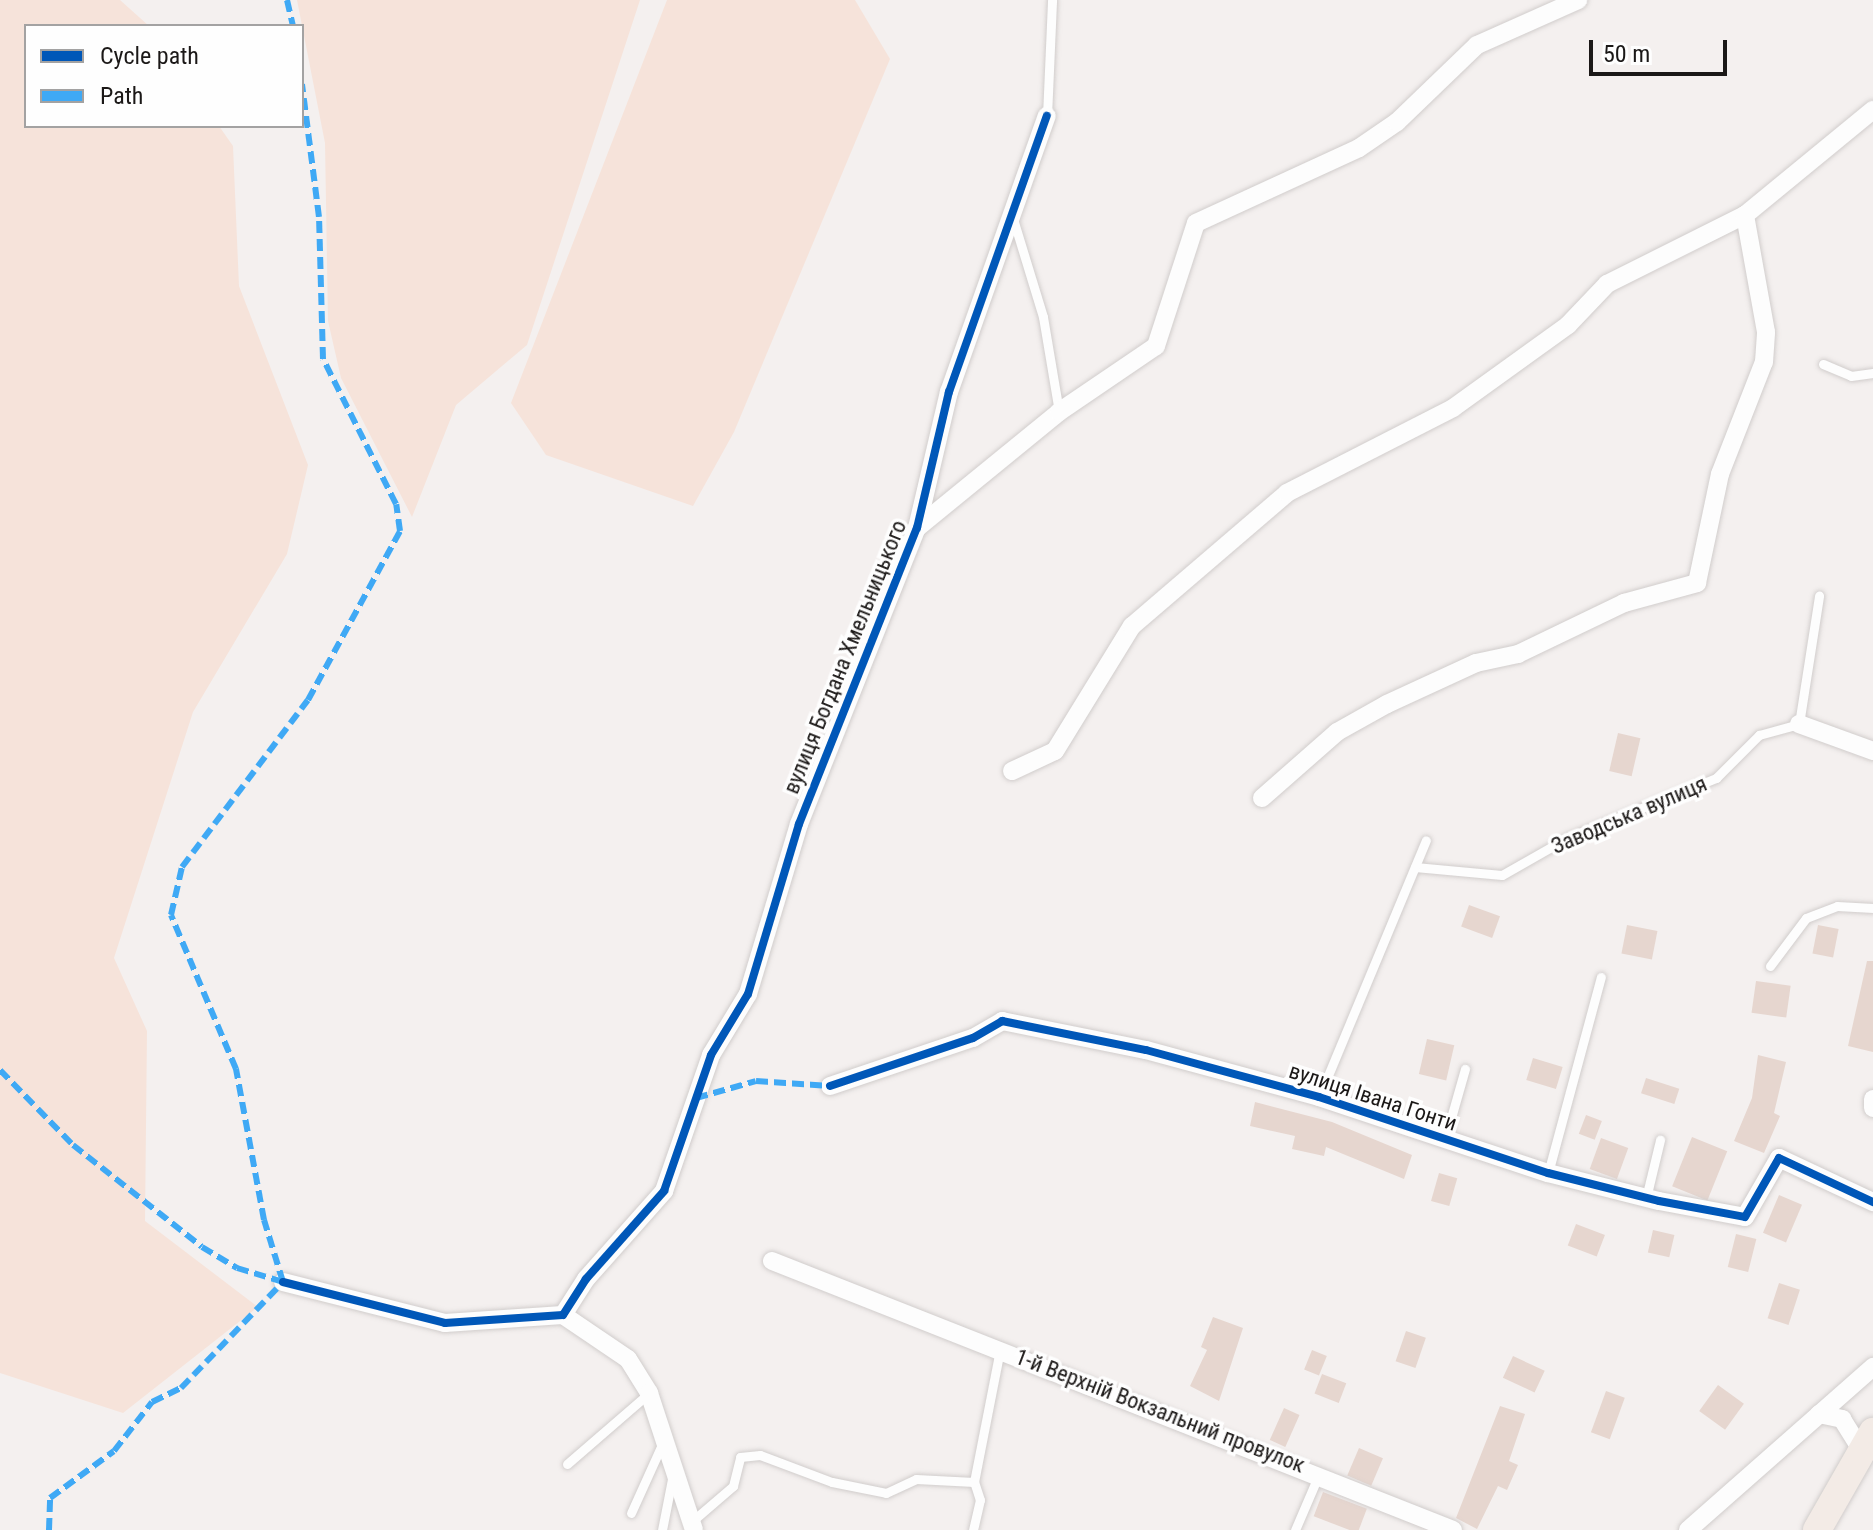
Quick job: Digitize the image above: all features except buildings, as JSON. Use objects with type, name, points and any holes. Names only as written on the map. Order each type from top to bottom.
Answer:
[{"type":"main road","points":[[1817,1530],[1868,1441]]},
{"type":"street","name":"вулиця Богдана Хмельницького","points":[[917,528],[1059,412],[1156,346],[1196,223],[1359,148],[1397,122],[1477,45],[1578,0]]},
{"type":"street","points":[[1012,771],[1055,751],[1132,626],[1287,493],[1453,408],[1568,325],[1607,284],[1745,215],[1873,110]]},
{"type":"street","name":"вулиця Богдана Хмельницького","points":[[563,1315],[586,1279],[664,1191],[711,1055],[748,994],[799,824],[857,666],[917,528],[949,392],[1014,222],[1047,116]]},
{"type":"street","points":[[1262,798],[1337,732],[1387,704],[1476,663],[1518,654],[1624,603],[1697,583],[1720,474],[1764,362],[1766,332],[1745,215]]},
{"type":"street","points":[[1799,724],[1873,751]]},
{"type":"street","name":"вулиця Івана Гонти","points":[[830,1086],[973,1038],[1002,1021],[1146,1050],[1319,1097],[1548,1173],[1646,1198],[1745,1217],[1779,1158],[1873,1202]]},
{"type":"street","points":[[1873,1099],[1873,1108]]},
{"type":"street","name":"1-й Верхній Вокзальний провулок","points":[[772,1261],[1319,1472],[1453,1530]]},
{"type":"street","points":[[283,1282],[445,1323],[563,1315],[628,1359],[649,1393],[692,1526]]},
{"type":"street","points":[[1688,1530],[1873,1367]]},
{"type":"street","points":[[1819,1414],[1842,1419],[1868,1441]]},
{"type":"lane","points":[[1047,116],[1053,1]]},
{"type":"lane","points":[[1014,222],[1043,317],[1059,412]]},
{"type":"lane","points":[[1823,364],[1851,376],[1873,373]]},
{"type":"lane","points":[[1799,724],[1819,596]]},
{"type":"lane","name":"Заводська вулиця","points":[[1415,867],[1502,875],[1567,838],[1716,778],[1759,735],[1799,724]]},
{"type":"lane","name":"вулиця Івана Гонти","points":[[1319,1097],[1426,840]]},
{"type":"lane","points":[[1770,966],[1806,918],[1837,906],[1873,908]]},
{"type":"lane","points":[[1548,1173],[1601,977]]},
{"type":"lane","points":[[1445,1139],[1465,1069]]},
{"type":"lane","points":[[1646,1198],[1660,1140]]},
{"type":"lane","name":"1-й Верхній Вокзальний провулок","points":[[973,1530],[980,1500],[974,1482],[1000,1349]]},
{"type":"lane","points":[[567,1464],[649,1393]]},
{"type":"lane","points":[[631,1513],[665,1437]]},
{"type":"lane","points":[[692,1526],[733,1486],[740,1457],[760,1455],[832,1482],[886,1493],[916,1479],[974,1482]]},
{"type":"lane","points":[[662,1530],[674,1469]]},
{"type":"lane","name":"1-й Верхній Вокзальний провулок","points":[[1295,1530],[1319,1472]]},
{"type":"shaded area","points":[[0,0],[120,0],[147,24],[24,24],[24,128],[220,128],[233,146],[239,286],[308,465],[287,554],[193,712],[114,958],[147,1031],[145,1221],[258,1307],[123,1413],[0,1373]]},
{"type":"shaded area","points":[[297,0],[640,0],[527,345],[456,405],[412,517],[341,378],[328,321],[325,143]]},
{"type":"shaded area","points":[[667,0],[855,0],[890,59],[734,432],[693,506],[546,455],[511,403]]},
{"type":"marked path","points":[[287,0],[293,24]]},
{"type":"marked path","points":[[283,1282],[264,1220],[236,1069],[171,915],[182,867],[308,700],[400,531],[396,504],[323,359],[319,217],[304,100]]},
{"type":"marked path","points":[[0,1070],[73,1145],[202,1247],[237,1268],[283,1282]]},
{"type":"marked path","points":[[696,1098],[756,1081],[830,1086]]},
{"type":"marked path","points":[[49,1530],[50,1498],[114,1451],[152,1402],[181,1388],[283,1282]]},
{"type":"cycle path","points":[[283,1282],[445,1323],[563,1315],[586,1279],[664,1191],[711,1055],[748,994],[799,824],[917,528],[949,392],[1047,116]]},
{"type":"cycle path","points":[[830,1086],[973,1038],[1002,1021],[1146,1050],[1319,1097],[1548,1173],[1659,1201],[1745,1217],[1779,1158],[1873,1202]]}]
